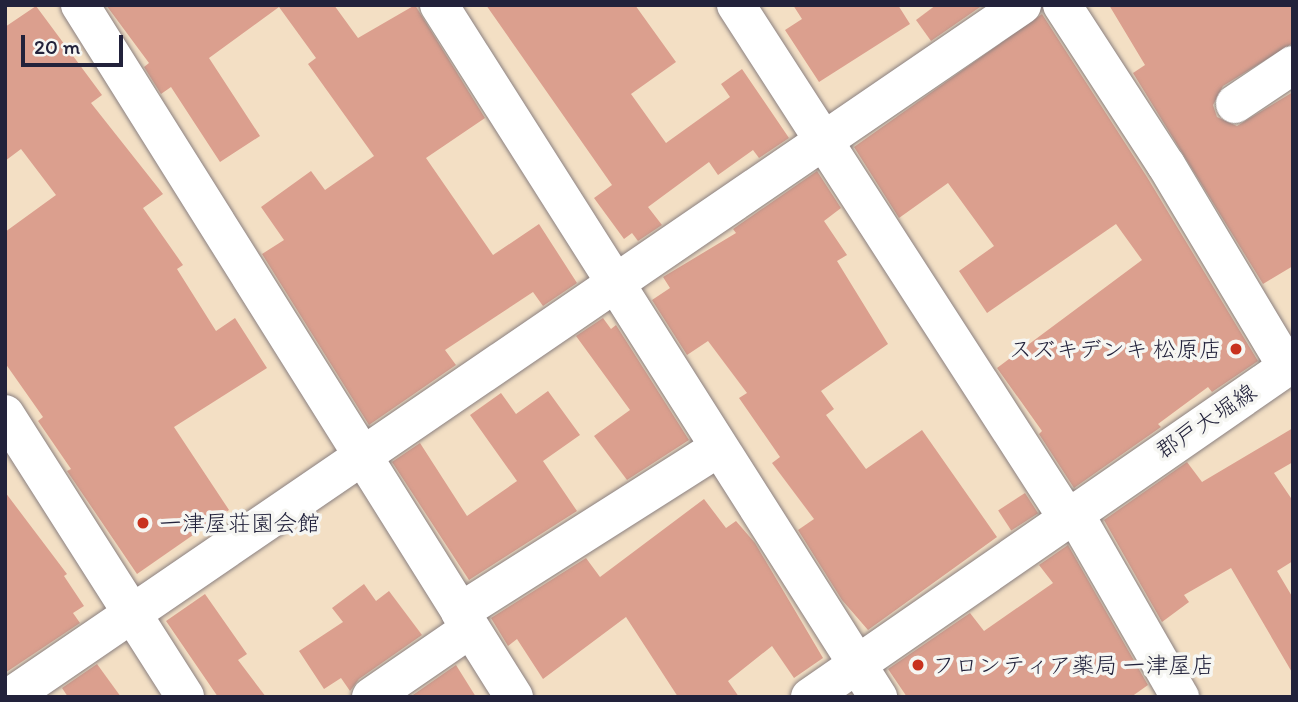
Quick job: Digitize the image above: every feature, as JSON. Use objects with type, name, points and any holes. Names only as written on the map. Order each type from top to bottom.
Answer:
[{"type":"street","points":[[80,5],[514,697]]},
{"type":"street","points":[[439,5],[867,681]]},
{"type":"street","points":[[736,5],[1070,514],[1180,697]]},
{"type":"street","points":[[10,697],[618,285],[823,140],[1022,5]]},
{"type":"street","name":"郡戸大堀線","points":[[810,697],[867,681],[1070,514],[1291,368],[1166,165],[1062,5]]},
{"type":"street","points":[[1235,104],[1293,65]]},
{"type":"street","points":[[5,414],[135,612],[185,697]]},
{"type":"street","points":[[370,697],[465,620],[718,448]]},
{"type":"building","points":[[106,5],[334,5],[358,38],[415,5],[485,118],[426,158],[493,255],[539,224],[577,283],[543,306],[533,292],[445,350],[456,365],[369,425],[262,254],[284,240],[261,207],[311,171],[325,190],[374,156],[308,64],[316,58],[279,7],[209,58],[260,136],[220,162],[171,87],[161,94],[144,67],[149,63]]},
{"type":"building","points":[[486,5],[635,5],[676,62],[631,94],[666,143],[730,97],[721,84],[742,69],[789,138],[759,158],[753,150],[718,175],[709,162],[648,207],[662,225],[638,241],[632,233],[624,239],[594,198],[612,185]]},
{"type":"building","points":[[793,5],[898,5],[910,24],[819,82],[785,30],[802,19]]},
{"type":"building","points":[[936,5],[983,5],[931,41],[916,20]]},
{"type":"building","points":[[1109,5],[1293,5],[1293,43],[1223,86],[1213,105],[1217,117],[1237,126],[1293,92],[1293,266],[1263,284],[1133,73],[1145,65]]},
{"type":"building","points":[[36,6],[102,95],[91,103],[163,194],[143,208],[183,265],[177,269],[216,331],[235,318],[267,368],[174,427],[229,510],[137,574],[67,471],[71,469],[38,421],[43,417],[5,363],[5,232],[56,195],[21,149],[5,161],[5,27]]},
{"type":"building","points":[[1042,14],[1147,177],[1258,361],[1212,392],[1208,387],[1158,424],[1161,427],[1074,488],[1039,434],[1042,431],[997,368],[1142,260],[1116,224],[987,313],[959,271],[994,246],[948,183],[899,218],[854,147]]},
{"type":"building","points":[[817,171],[841,208],[824,221],[847,255],[837,261],[888,344],[821,391],[834,409],[826,415],[866,469],[922,430],[997,537],[868,630],[842,600],[798,530],[814,519],[772,463],[780,457],[739,398],[747,393],[708,341],[687,355],[652,300],[670,288],[663,277],[736,233],[733,229]]},
{"type":"building","points":[[603,318],[611,329],[616,325],[689,440],[627,480],[594,436],[630,410],[576,336]]},
{"type":"building","points":[[548,391],[580,435],[543,461],[577,511],[469,580],[392,462],[420,443],[467,516],[517,481],[470,415],[501,393],[516,414]]},
{"type":"building","points":[[1293,428],[1293,462],[1274,473],[1293,501],[1293,561],[1277,571],[1293,598],[1293,674],[1231,568],[1184,595],[1189,602],[1162,622],[1104,520],[1187,462],[1202,482]]},
{"type":"building","points":[[5,492],[67,574],[64,576],[84,606],[73,613],[80,623],[5,673]]},
{"type":"building","points":[[1025,493],[1038,513],[1011,531],[998,510]]},
{"type":"building","points":[[704,499],[726,528],[736,521],[755,543],[823,658],[794,678],[772,646],[728,681],[739,697],[678,697],[626,617],[543,679],[517,639],[508,646],[491,618],[586,558],[600,577]]},
{"type":"building","points":[[1068,545],[1148,685],[1131,697],[907,697],[888,669],[970,613],[984,631],[1053,583],[1039,565]]},
{"type":"building","points":[[364,584],[376,601],[389,591],[422,635],[359,679],[350,691],[341,678],[324,689],[299,651],[343,622],[332,608]]},
{"type":"building","points":[[205,594],[247,654],[238,660],[266,697],[218,697],[166,621]]},
{"type":"building","points":[[97,664],[121,697],[68,697],[62,688]]},
{"type":"building","points":[[456,665],[476,697],[410,697]]},
{"type":"place","name":"スズキデンキ 松原店","points":[[1236,349]]},
{"type":"place","name":"一津屋荘園会館","points":[[143,523]]},
{"type":"place","name":"フロンティア薬局 一津屋店","points":[[918,665]]}]
